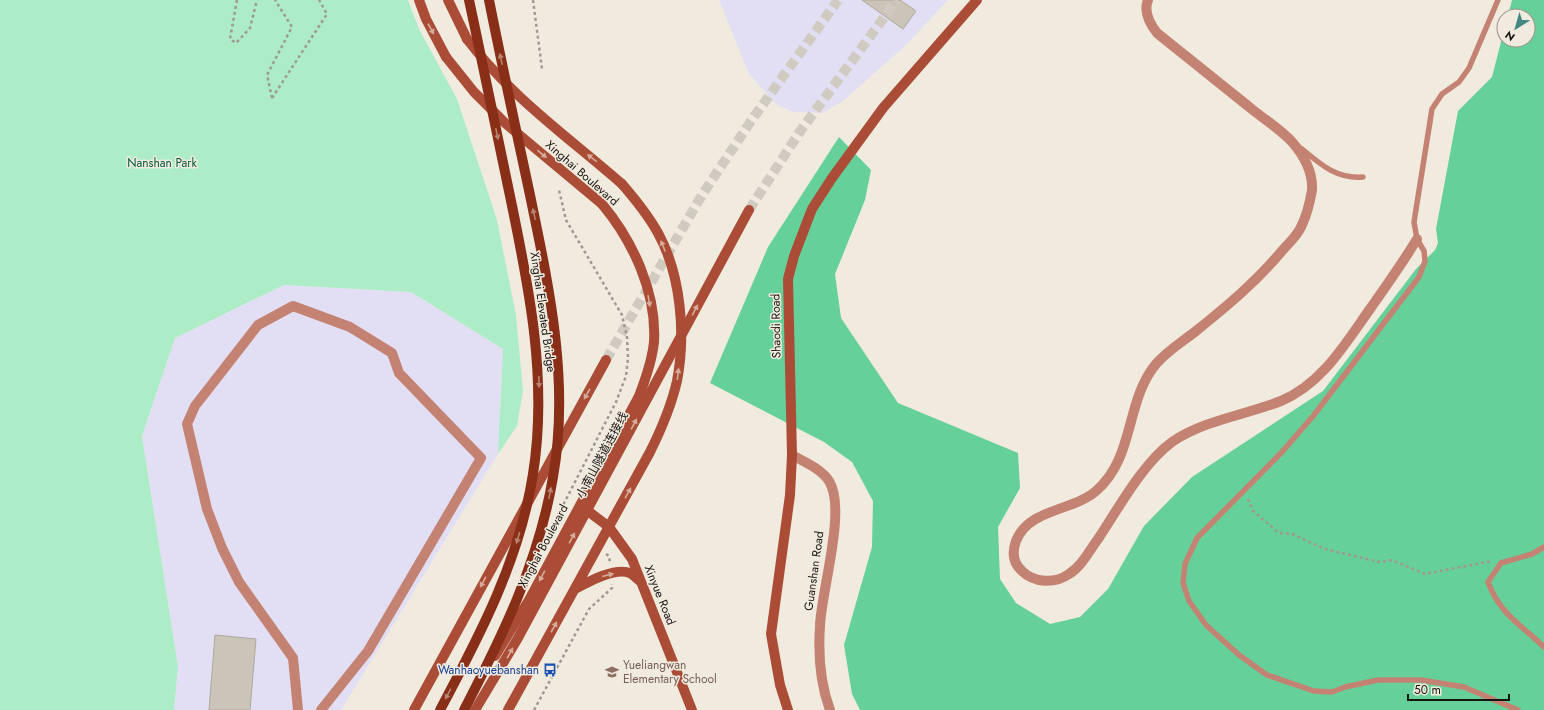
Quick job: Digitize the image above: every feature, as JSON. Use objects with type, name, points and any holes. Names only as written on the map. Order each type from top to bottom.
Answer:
[{"type":"main road","name":"Xinghai Elevated Bridge","points":[[440,710],[475,646],[509,566],[526,508],[538,440],[538,368],[530,300],[469,0]]},
{"type":"main road","name":"Xinghai Elevated Bridge","points":[[463,710],[508,622],[532,563],[542,529],[554,475],[559,407],[559,375],[552,304],[489,0]]},
{"type":"street","name":"Xinghai Boulevard","points":[[419,0],[426,19],[446,57],[474,92],[505,123],[602,204],[618,225],[632,247],[640,266],[648,293],[654,341],[651,362],[639,396],[529,600],[463,710]]},
{"type":"street","name":"Xinghai Boulevard","points":[[448,0],[467,39],[486,63],[525,103],[622,184],[643,208],[658,234],[669,262],[676,288],[680,316],[681,352],[677,381],[661,429],[508,710]]},
{"type":"street","name":"Shaodi Road","points":[[788,710],[780,685],[771,634],[790,495],[792,455],[788,279],[794,256],[812,208],[847,155],[883,108],[977,0]]},
{"type":"street","points":[[1148,0],[1147,13],[1150,24],[1157,33],[1292,142],[1308,166],[1312,177],[1308,208],[1300,230],[1241,296],[1165,356],[1149,374],[1140,393],[1122,455],[1117,466],[1106,481],[1090,496],[1071,505],[1044,514],[1032,522],[1019,536],[1014,551],[1014,559],[1023,573],[1035,579],[1051,581],[1060,580],[1076,569],[1143,473],[1170,443],[1199,428],[1283,400],[1307,387],[1337,354],[1417,240]]},
{"type":"street","name":"小南山隧道连接线","points":[[475,710],[518,638],[749,210]]},
{"type":"street","points":[[298,710],[293,658],[239,582],[222,548],[207,509],[187,424],[195,406],[258,325],[294,306],[350,327],[392,353],[399,373],[481,458],[368,651],[321,710]]},
{"type":"street","points":[[414,710],[606,360]]},
{"type":"street","name":"Guanshan Road","points":[[792,455],[817,468],[830,482],[836,514],[820,625],[819,665],[830,710]]},
{"type":"street","name":"Xinyue Road","points":[[580,505],[609,527],[632,559],[692,710]]},
{"type":"street","points":[[575,589],[596,578],[623,572],[631,574],[641,582]]},
{"type":"lane","points":[[1498,0],[1469,68],[1459,82],[1442,94],[1432,109],[1414,222],[1417,240],[1424,251],[1425,261],[1413,287],[1342,376],[1314,415],[1282,452],[1197,538],[1185,564],[1183,583],[1189,601],[1206,625],[1239,655],[1268,675],[1314,692],[1332,692],[1345,687],[1378,680],[1421,680],[1464,687],[1518,710]]},
{"type":"lane","points":[[1292,142],[1320,164],[1338,174],[1350,178],[1363,177]]},
{"type":"lane","points":[[1544,547],[1532,554],[1501,563],[1488,582],[1494,599],[1507,614],[1544,647]]},
{"type":"path","points":[[237,0],[230,39],[236,43],[250,28],[257,0]]},
{"type":"path","points":[[275,0],[292,27],[267,75],[272,98],[327,14],[319,0]]},
{"type":"path","points":[[533,0],[542,69]]},
{"type":"path","points":[[1250,484],[1247,498],[1253,511],[1280,533],[1292,534],[1325,549],[1379,562],[1392,560],[1425,574],[1495,560]]},
{"type":"path","points":[[534,710],[589,609],[612,588]]},
{"type":"shaded area","points":[[719,0],[948,0],[906,45],[843,101],[822,113],[793,112],[776,104],[749,74]]},
{"type":"shaded area","points":[[284,285],[411,292],[503,349],[498,454],[341,710],[174,710],[178,667],[142,436],[175,338]]},
{"type":"green space","name":"Nanshan Park","points":[[0,0],[408,0],[419,29],[457,99],[497,220],[516,315],[523,391],[517,426],[498,454],[503,349],[411,292],[284,285],[175,338],[142,436],[178,667],[174,710],[0,710]]},
{"type":"green space","points":[[1512,0],[1544,0],[1544,710],[860,710],[852,694],[844,645],[872,547],[873,501],[852,462],[824,442],[710,383],[768,247],[839,137],[871,170],[865,200],[835,274],[841,318],[898,403],[1018,453],[1020,488],[998,527],[1000,579],[1016,603],[1050,624],[1080,617],[1108,589],[1144,526],[1192,477],[1323,391],[1416,269],[1435,250],[1438,243],[1436,229],[1458,111],[1492,77],[1499,48],[1536,48],[1536,8],[1510,8]]},
{"type":"building","points":[[862,0],[900,0],[916,11],[903,29]]},
{"type":"building","points":[[215,635],[256,639],[250,710],[209,710]]},
{"type":"tunnel","points":[[606,360],[702,195],[751,121],[838,0]]},
{"type":"tunnel","points":[[749,210],[801,130],[897,0]]},
{"type":"place","name":"Wanhaoyuebanshan","points":[[550,670]]},
{"type":"place","name":"Yueliangwan Elementary School","points":[[612,672]]}]
